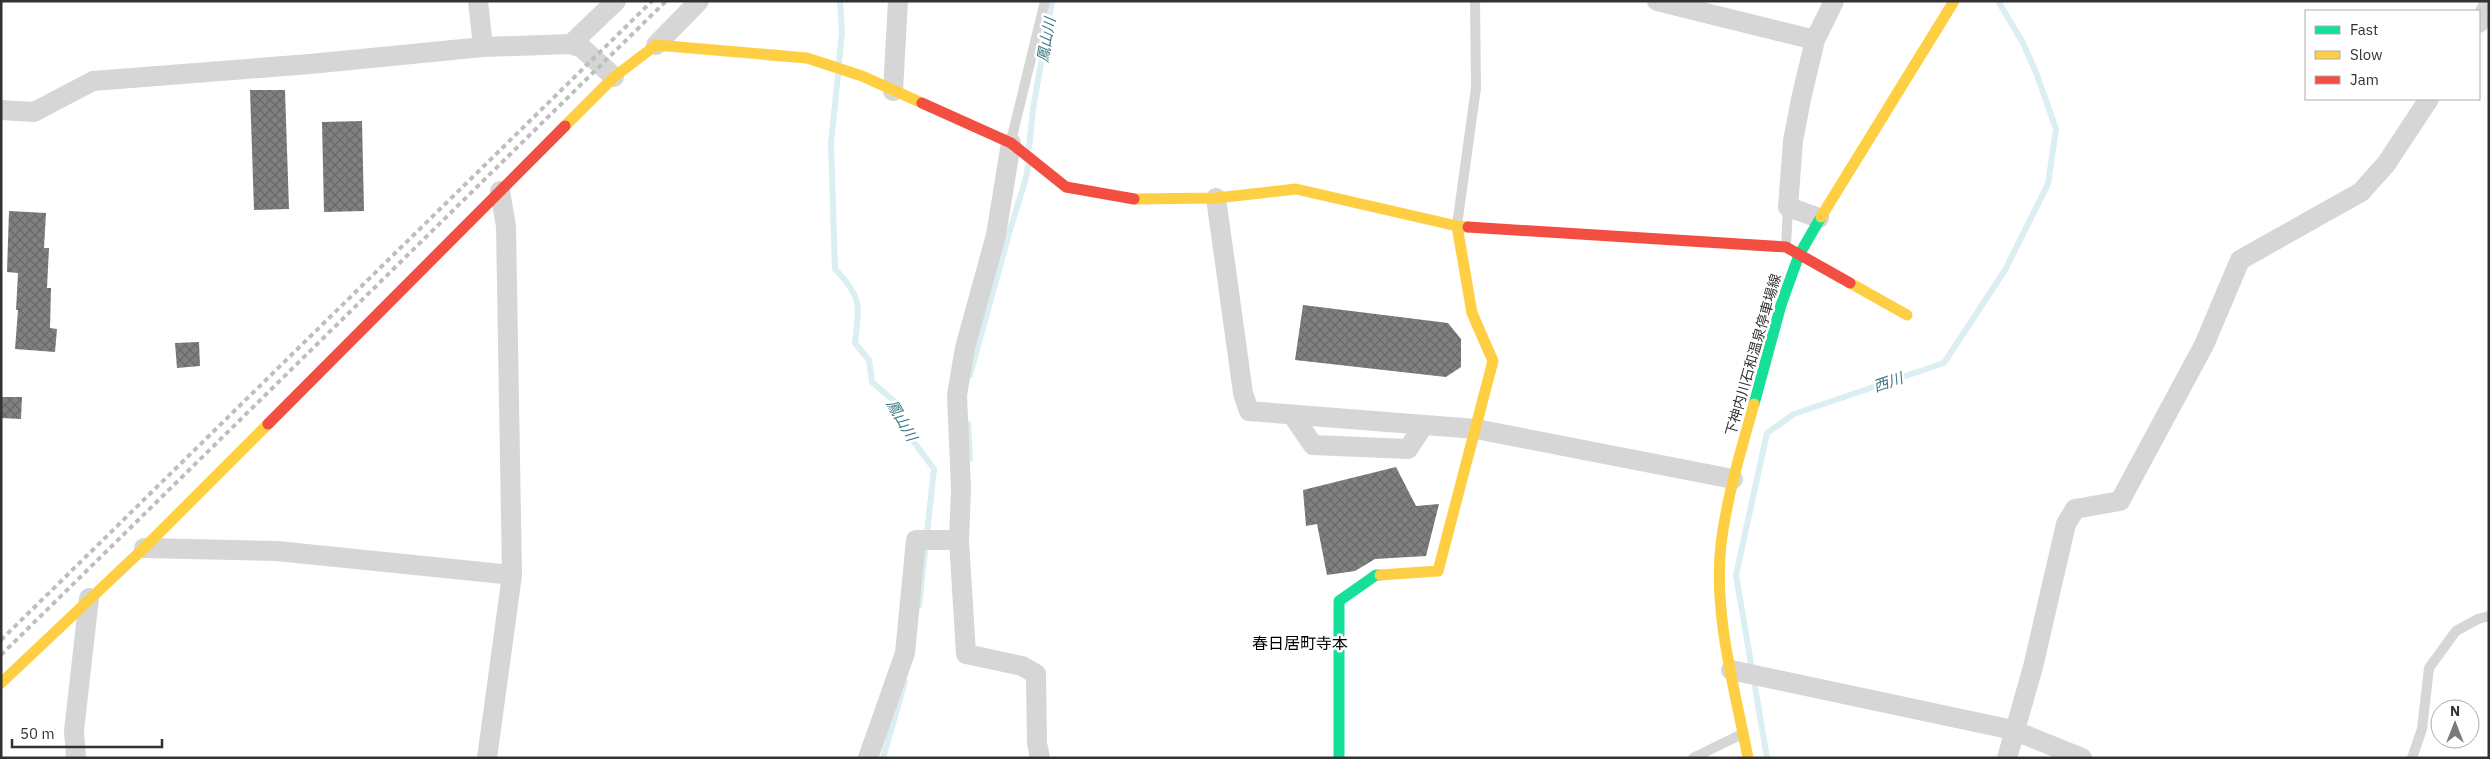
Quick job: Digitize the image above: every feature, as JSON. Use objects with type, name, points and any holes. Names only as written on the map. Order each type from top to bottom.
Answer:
[{"type":"street","points":[[478,1],[484,47]]},
{"type":"street","points":[[577,46],[616,1]]},
{"type":"street","points":[[1,684],[89,598],[144,548],[614,77],[656,45],[699,1]]},
{"type":"street","points":[[893,90],[898,1]]},
{"type":"street","points":[[1657,1],[1815,40]]},
{"type":"street","points":[[1819,218],[1788,207],[1793,141],[1815,40],[1834,1]]},
{"type":"street","name":"下神内川石和温泉停車場線","points":[[1748,758],[1734,671],[1721,611],[1721,545],[1734,479],[1781,306],[1799,255],[1819,218],[1954,1]]},
{"type":"street","points":[[2480,21],[2489,5]]},
{"type":"street","points":[[656,45],[807,58],[862,76],[1010,143],[1066,187],[1138,200],[1216,198],[1296,189],[1457,226],[1786,247],[1907,315]]},
{"type":"street","points":[[1,110],[34,112],[93,81],[300,65],[484,47],[577,46],[614,77]]},
{"type":"street","points":[[2007,758],[2013,730],[2033,667],[2066,524],[2075,510],[2120,501],[2204,345],[2240,260],[2362,192],[2386,164],[2428,100]]},
{"type":"street","points":[[1010,143],[996,235],[965,348],[957,395],[961,489],[953,540],[966,654],[1022,666],[1036,674],[1037,743],[1040,758]]},
{"type":"street","points":[[487,758],[512,575],[506,226],[500,191]]},
{"type":"street","points":[[1216,198],[1243,393],[1249,411],[1293,416],[1476,428],[1734,479]]},
{"type":"street","points":[[1339,758],[1339,601],[1376,576],[1438,571],[1493,360],[1472,313],[1457,226]]},
{"type":"street","points":[[1293,416],[1313,445],[1408,449],[1424,425]]},
{"type":"street","points":[[868,758],[905,653],[916,540],[953,540]]},
{"type":"street","points":[[144,548],[277,551],[512,575]]},
{"type":"street","points":[[76,758],[74,731],[89,598]]},
{"type":"street","points":[[1734,671],[2013,730],[2082,758]]},
{"type":"lane","points":[[1010,143],[1045,1]]},
{"type":"lane","points":[[1457,226],[1476,88],[1475,1]]},
{"type":"lane","points":[[1786,247],[1788,207]]},
{"type":"lane","points":[[2412,758],[2422,729],[2429,668],[2456,631],[2478,619],[2489,616]]},
{"type":"lane","points":[[1694,758],[1744,733]]},
{"type":"building","points":[[250,90],[285,90],[289,209],[254,210]]},
{"type":"building","points":[[362,121],[364,211],[324,212],[322,122]]},
{"type":"building","points":[[9,211],[46,213],[44,248],[49,248],[47,288],[51,288],[50,328],[57,329],[55,352],[15,349],[18,273],[7,272]]},
{"type":"building","points":[[1303,305],[1448,323],[1461,339],[1461,367],[1446,377],[1295,360]]},
{"type":"building","points":[[199,342],[200,366],[177,368],[175,343]]},
{"type":"building","points":[[1,397],[22,397],[21,419],[1,418]]},
{"type":"building","points":[[1396,467],[1416,506],[1439,504],[1426,556],[1375,559],[1355,571],[1327,575],[1317,524],[1306,526],[1303,490]]},
{"type":"waterway","name":"鳳山川","points":[[839,62],[842,32],[840,1]]},
{"type":"waterway","name":"鳳山川","points":[[1029,148],[1033,109],[1052,1]]},
{"type":"waterway","name":"西川","points":[[1767,758],[1736,575],[1767,433],[1794,414],[1944,363],[2005,270],[2048,184],[2056,129],[2037,75],[2023,43],[1998,1]]},
{"type":"waterway","name":"鳳山川","points":[[838,75],[831,143],[835,269],[851,288],[855,296],[858,311],[855,343],[869,360],[872,382],[894,401],[908,434],[934,469],[919,606]]},
{"type":"waterway","name":"鳳山川","points":[[970,375],[1028,166]]},
{"type":"waterway","name":"鳳山川","points":[[968,424],[970,459]]},
{"type":"waterway","name":"鳳山川","points":[[883,758],[905,682]]},
{"type":"railway","points":[[1,640],[652,1]]},
{"type":"railway","points":[[1,655],[666,1]]},
{"type":"traffic: fast","points":[[1754,404],[1781,305],[1799,255],[1821,217]]},
{"type":"traffic: fast","points":[[1339,758],[1339,601],[1376,575],[1380,575]]},
{"type":"traffic: slow","points":[[1821,217],[1954,1]]},
{"type":"traffic: slow","points":[[565,126],[614,77],[656,45],[807,58],[862,76],[922,103]]},
{"type":"traffic: slow","points":[[1134,199],[1216,198],[1296,189],[1457,226]]},
{"type":"traffic: slow","points":[[1380,575],[1438,571],[1493,361],[1472,313],[1457,226],[1468,227]]},
{"type":"traffic: slow","points":[[1850,283],[1907,315]]},
{"type":"traffic: slow","points":[[1748,758],[1727,652],[1720,598],[1719,571],[1727,508],[1754,404]]},
{"type":"traffic: slow","points":[[1,683],[144,548],[268,424]]},
{"type":"traffic: jam","points":[[922,103],[1011,143],[1066,187],[1134,199]]},
{"type":"traffic: jam","points":[[268,424],[565,126]]},
{"type":"traffic: jam","points":[[1468,227],[1786,247],[1850,283]]},
{"type":"district","name":"春日居町寺本","points":[[1300,643]]}]
